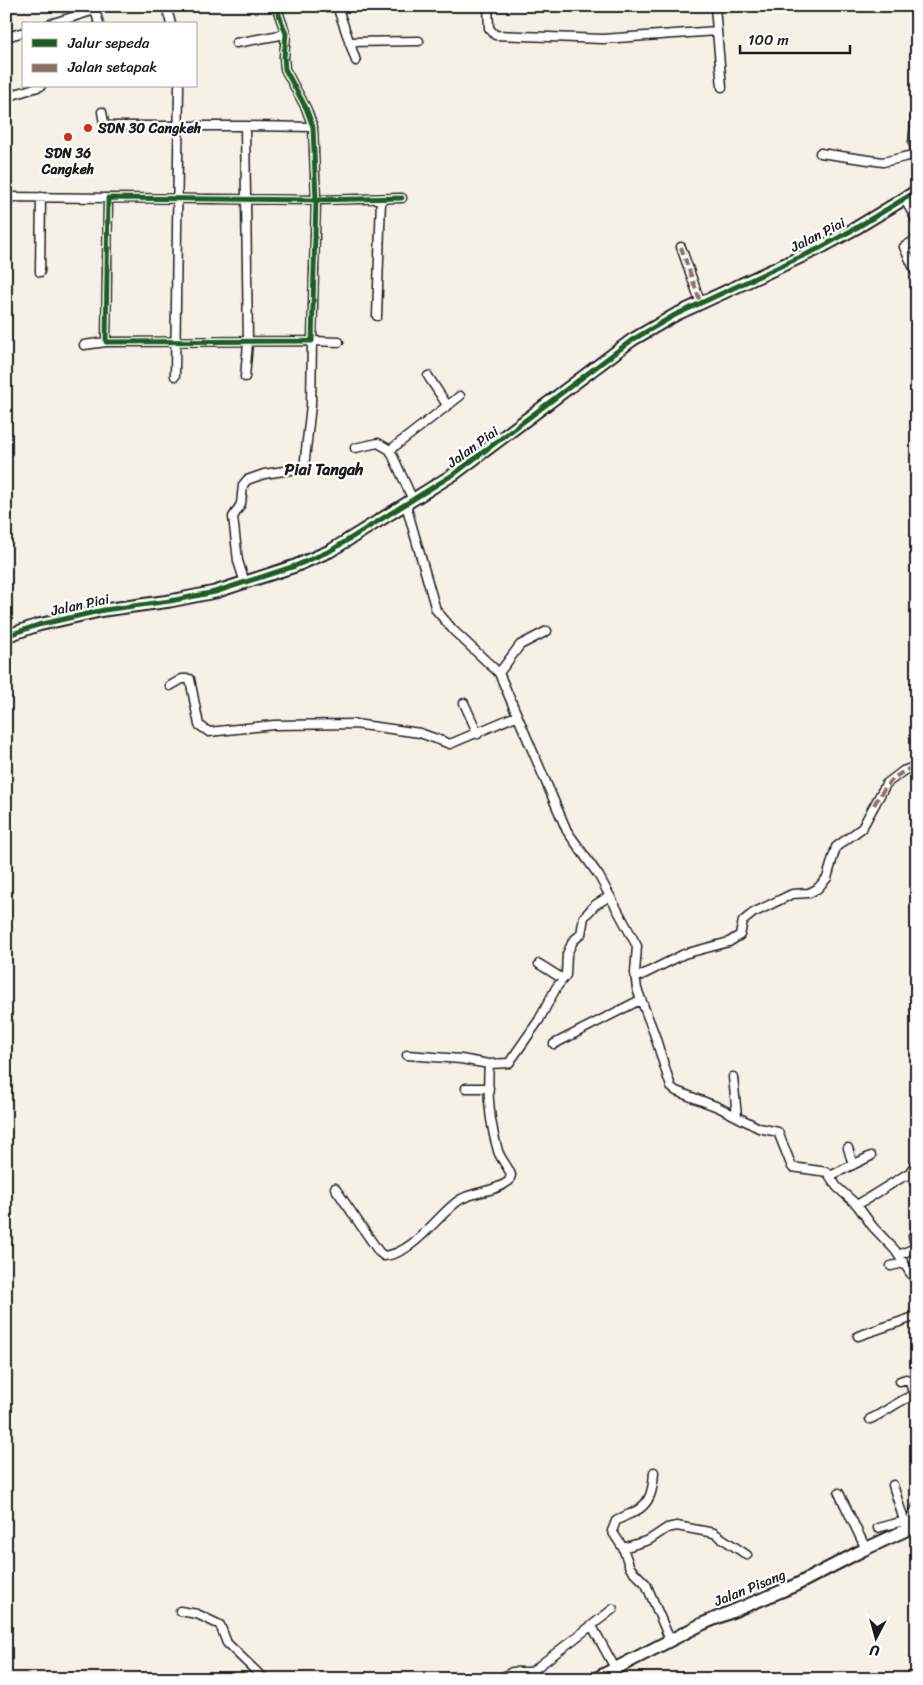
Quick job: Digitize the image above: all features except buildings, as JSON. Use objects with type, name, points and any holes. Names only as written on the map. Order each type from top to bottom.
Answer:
[{"type":"street","points":[[166,6],[170,22]]},
{"type":"street","points":[[245,583],[238,561],[233,516],[241,504],[243,485],[247,480],[264,474],[304,468],[311,405],[316,200],[313,127],[306,108],[285,69],[286,34],[276,6]]},
{"type":"street","points":[[337,6],[356,61]]},
{"type":"street","points":[[488,6],[489,28],[492,33],[500,36],[603,39],[717,31]]},
{"type":"street","points":[[714,6],[722,87]]},
{"type":"street","points":[[56,22],[95,8],[99,22]]},
{"type":"street","points":[[6,36],[22,32]]},
{"type":"street","points":[[236,42],[286,34]]},
{"type":"street","points":[[349,42],[419,41]]},
{"type":"street","points":[[6,97],[35,88]]},
{"type":"street","points":[[175,376],[179,198],[179,88]]},
{"type":"street","points":[[820,153],[884,162],[917,153],[913,143],[917,103]]},
{"type":"street","points":[[102,112],[104,123],[107,126],[313,127]]},
{"type":"street","points":[[244,377],[248,343],[245,126]]},
{"type":"street","name":"Jalan Piai","points":[[6,636],[38,625],[104,610],[198,596],[245,583],[323,554],[410,503],[480,456],[632,340],[702,304],[820,248],[904,200],[917,190]]},
{"type":"street","points":[[6,197],[247,200],[402,198]]},
{"type":"street","points":[[40,272],[41,197]]},
{"type":"street","points":[[106,342],[108,198]]},
{"type":"street","points":[[377,316],[380,199]]},
{"type":"street","points":[[904,200],[917,221]]},
{"type":"street","points":[[917,239],[904,247],[917,274]]},
{"type":"street","points":[[681,247],[702,304]]},
{"type":"street","points":[[84,345],[106,342],[176,341],[248,343],[339,342]]},
{"type":"street","points":[[428,376],[447,404]]},
{"type":"street","points":[[390,450],[447,404],[460,396]]},
{"type":"street","points":[[355,448],[378,443],[390,450],[410,503],[436,610],[454,631],[499,673],[516,716],[543,770],[567,831],[599,876],[608,897],[638,946],[636,978],[640,1000],[654,1033],[671,1087],[676,1091],[737,1116],[759,1128],[778,1132],[792,1167],[822,1171],[830,1176],[841,1191],[857,1205],[873,1227],[899,1255],[917,1283]]},
{"type":"street","points":[[499,673],[511,655],[524,641],[547,631]]},
{"type":"street","points":[[170,686],[182,679],[190,679],[199,725],[209,732],[274,725],[343,723],[420,733],[450,744],[478,734],[516,716]]},
{"type":"street","points":[[464,703],[478,734]]},
{"type":"street","points":[[636,978],[684,954],[730,942],[740,935],[744,921],[753,913],[792,894],[809,893],[817,889],[827,878],[836,846],[862,828],[886,784],[903,771],[917,766]]},
{"type":"street","points":[[407,1054],[506,1065],[513,1060],[566,975],[567,954],[573,941],[581,934],[584,917],[595,905],[608,897]]},
{"type":"street","points":[[539,964],[563,979]]},
{"type":"street","points":[[554,1044],[640,1000]]},
{"type":"street","points":[[335,1188],[379,1252],[384,1256],[400,1250],[427,1231],[460,1199],[503,1186],[509,1181],[511,1175],[502,1161],[496,1145],[488,1088],[489,1064]]},
{"type":"street","points":[[733,1076],[737,1116]]},
{"type":"street","points":[[466,1088],[488,1088]]},
{"type":"street","points":[[848,1148],[853,1164]]},
{"type":"street","points":[[830,1176],[870,1156]]},
{"type":"street","points":[[857,1205],[909,1173],[917,1162]]},
{"type":"street","points":[[909,1173],[917,1187]]},
{"type":"street","points":[[899,1255],[917,1247],[913,1236],[917,1228]]},
{"type":"street","points":[[891,1266],[904,1263]]},
{"type":"street","points":[[858,1336],[917,1316]]},
{"type":"street","points":[[870,1419],[884,1414],[915,1395],[910,1381],[906,1379],[900,1381]]},
{"type":"street","points":[[654,1472],[652,1490],[648,1501],[639,1510],[620,1518],[614,1525],[614,1536],[623,1548],[630,1568],[646,1584],[670,1640]]},
{"type":"street","points":[[893,1484],[910,1526]]},
{"type":"street","points":[[839,1493],[866,1549]]},
{"type":"street","points":[[910,1526],[913,1511],[917,1508]]},
{"type":"street","points":[[623,1548],[649,1540],[667,1528],[677,1526],[714,1533],[747,1555]]},
{"type":"street","points":[[878,1528],[910,1526]]},
{"type":"street","name":"Jalan Pisang","points":[[595,1679],[702,1624],[796,1585],[910,1526]]},
{"type":"street","points":[[500,1679],[512,1672],[531,1672],[613,1609]]},
{"type":"street","points":[[180,1611],[197,1614],[220,1625],[227,1642],[264,1679]]},
{"type":"street","points":[[592,1626],[615,1668]]},
{"type":"marked path","points":[[681,247],[701,304]]},
{"type":"marked path","points":[[874,805],[896,776],[917,766]]},
{"type":"cycle path","points":[[276,6],[286,34],[285,69],[306,108],[313,127],[316,200],[312,341],[106,342],[108,198],[316,200],[402,198]]},
{"type":"cycle path","points":[[6,636],[38,625],[104,610],[170,601],[215,592],[295,566],[330,551],[454,474],[632,340],[675,315],[820,248],[917,191]]},
{"type":"place","name":"SDN 30 Cangkeh","points":[[88,128]]},
{"type":"place","name":"SDN 36 Cangkeh","points":[[68,137]]},
{"type":"district","name":"Piai Tangah","points":[[324,469]]}]
